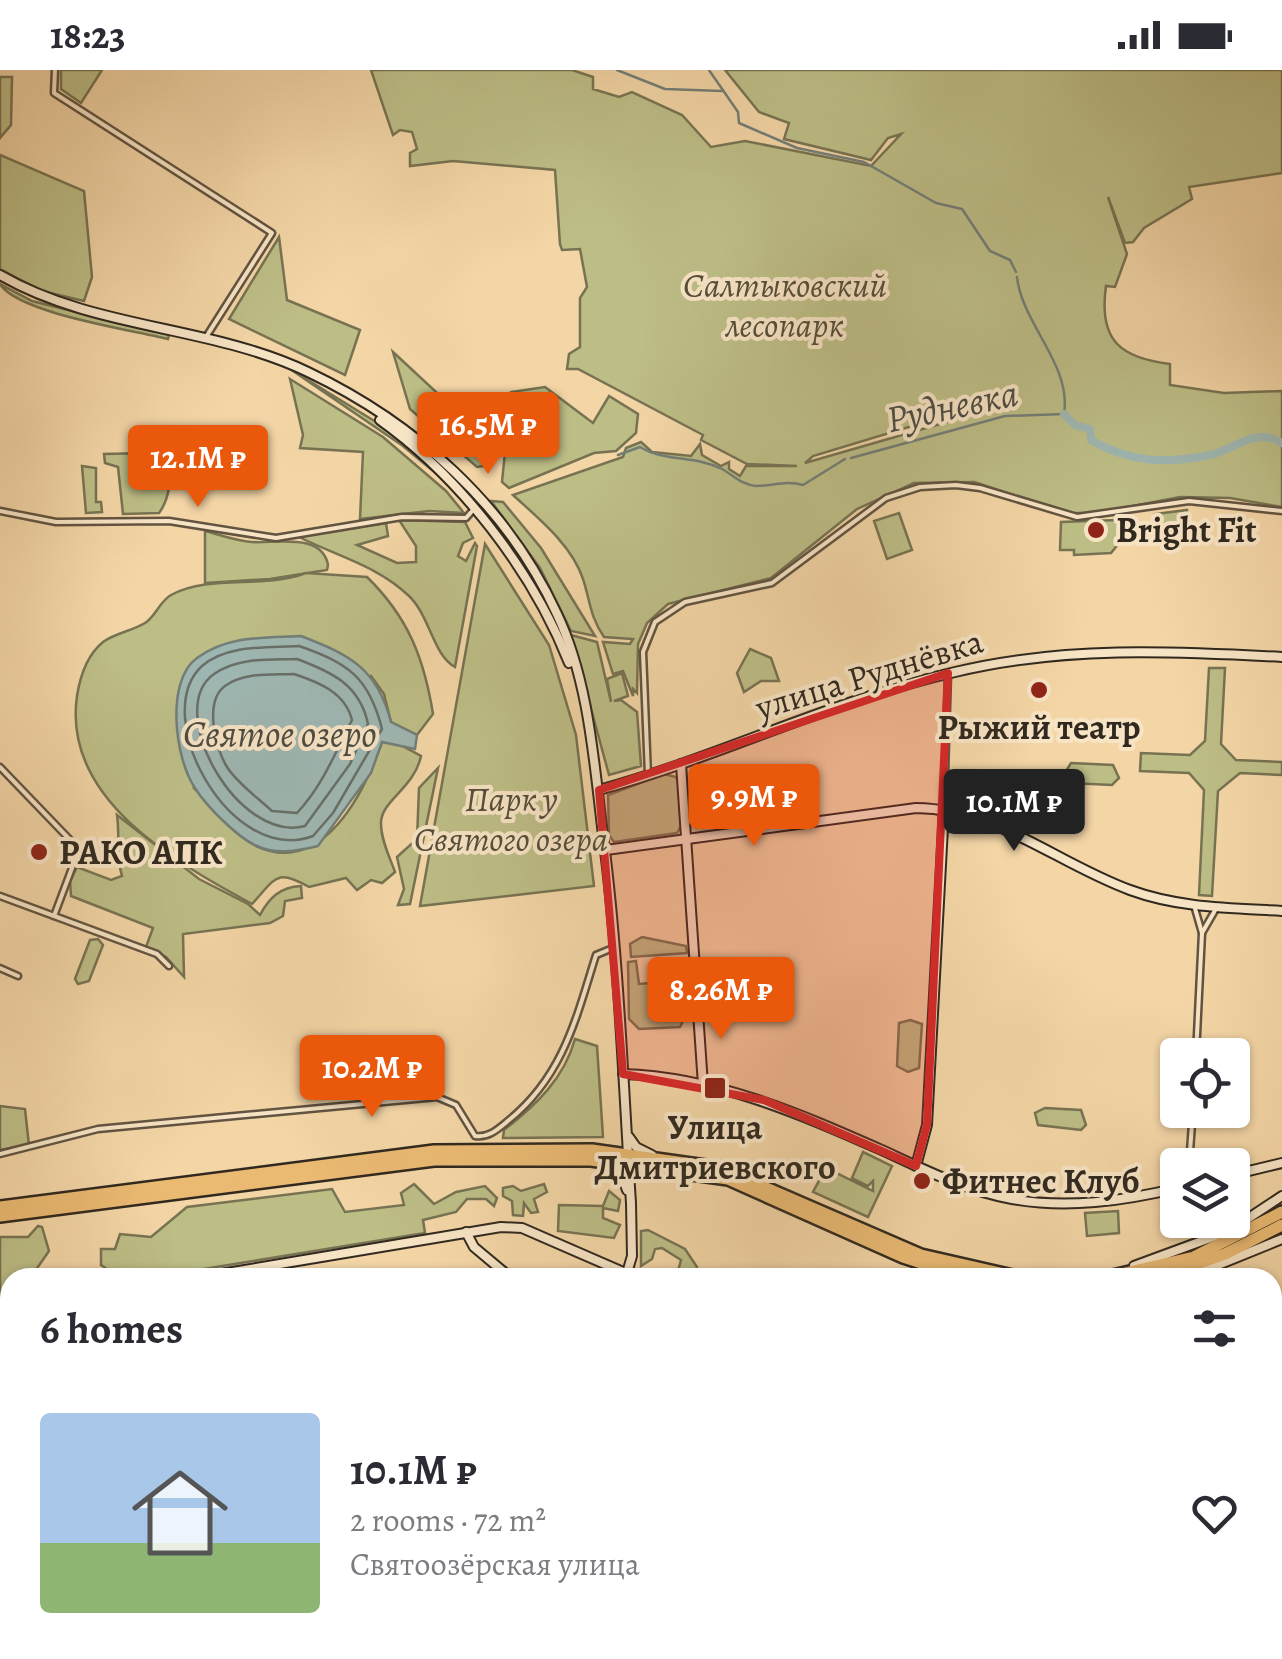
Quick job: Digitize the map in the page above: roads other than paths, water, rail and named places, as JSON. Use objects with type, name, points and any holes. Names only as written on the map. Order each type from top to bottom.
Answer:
[{"type":"highway","points":[[0,1207],[497,1146],[653,1161],[739,1174],[934,1260],[973,1268]]},
{"type":"highway","points":[[0,1216],[434,1160],[592,1155]]},
{"type":"highway","points":[[653,1161],[737,1182],[903,1257],[937,1268]]},
{"type":"highway","points":[[1157,1268],[1223,1250],[1282,1212]]},
{"type":"highway","points":[[1181,1268],[1282,1225]]},
{"type":"street","points":[[55,70],[54,93],[272,233],[206,338]]},
{"type":"street","points":[[0,276],[31,294],[75,308],[206,338],[286,362],[362,401],[410,435],[485,501],[541,582],[559,617],[579,686],[599,790],[614,948],[635,1268]]},
{"type":"street","points":[[286,362],[410,442],[474,509],[530,586],[579,686]]},
{"type":"street","points":[[648,775],[643,652],[655,622],[685,602],[772,582],[886,498],[920,487],[956,485],[980,488],[1070,517],[1095,518],[1189,502],[1282,510]]},
{"type":"street","points":[[0,511],[56,522],[169,521],[276,538],[402,517],[466,518],[485,501]]},
{"type":"street","name":"улица Руднёвка","points":[[599,790],[948,673],[1080,652],[1282,657]]},
{"type":"street","points":[[916,1166],[927,1125],[948,673]]},
{"type":"street","points":[[681,764],[703,1085]]},
{"type":"street","points":[[0,767],[75,845],[75,860],[54,916]]},
{"type":"street","points":[[606,850],[916,808],[944,809],[998,825],[1128,889],[1194,906],[1282,911]]},
{"type":"street","points":[[0,896],[157,954],[169,966]]},
{"type":"street","points":[[1194,906],[1202,934],[1197,1038]]},
{"type":"street","points":[[1202,934],[1218,907]]},
{"type":"street","points":[[0,1154],[98,1129],[437,1097],[456,1105],[474,1136],[494,1132],[522,1110],[556,1070],[596,955],[614,948]]},
{"type":"street","points":[[0,968],[18,976]]},
{"type":"street","points":[[623,1074],[703,1085],[776,1104],[984,1192],[1039,1202],[1097,1203],[1160,1191]]},
{"type":"street","points":[[592,1155],[616,1145],[625,1127]]},
{"type":"street","points":[[625,1127],[636,1148],[653,1161],[634,1175],[629,1196]]},
{"type":"street","points":[[494,1132],[497,1146]]},
{"type":"street","points":[[592,1155],[616,1170],[629,1196]]},
{"type":"street","points":[[1250,1171],[1282,1163]]},
{"type":"street","points":[[1129,1268],[1229,1231],[1282,1196]]},
{"type":"street","points":[[270,1268],[466,1232],[522,1228],[614,1267],[624,1266],[632,1256]]},
{"type":"street","points":[[466,1232],[474,1247],[500,1268]]},
{"type":"street","points":[[1211,1268],[1282,1239]]},
{"type":"street","points":[[628,1268],[632,1256]]},
{"type":"water","name":"Святое озеро","points":[[301,636],[359,666],[378,688],[391,722],[417,735],[415,749],[382,742],[371,773],[318,846],[295,851],[264,849],[249,842],[214,812],[188,775],[176,721],[180,684],[197,658],[221,645],[247,639]]},
{"type":"waterway","points":[[617,70],[665,89],[722,91]]},
{"type":"waterway","points":[[709,70],[738,112],[739,123],[797,148],[864,162],[936,203],[962,209],[990,251],[1010,260],[1016,272]]},
{"type":"waterway","name":"Рудневка","points":[[851,458],[1005,416],[1064,414],[1061,379],[1028,311],[1017,277]]},
{"type":"waterway","name":"Рудневка","points":[[1064,414],[1075,425],[1090,429],[1091,440],[1106,448],[1149,459],[1210,455],[1262,437],[1282,443]]},
{"type":"waterway","name":"Рудневка","points":[[618,455],[640,447],[659,455],[712,465],[756,486],[803,485],[845,459]]},
{"type":"place","name":"Bright Fit","points":[[1096,530]]},
{"type":"place","name":"Рыжий театр","points":[[1039,690]]},
{"type":"place","name":"РАКО АПК","points":[[39,852]]},
{"type":"place","name":"Улица Дмитриевского","points":[[715,1088]]},
{"type":"place","name":"Фитнес Клуб","points":[[922,1181]]},
{"type":"park label","name":"Салтыковский лесопарк","points":[[785,305]]},
{"type":"park label","name":"Парк у Святого озера","points":[[511,819]]}]
